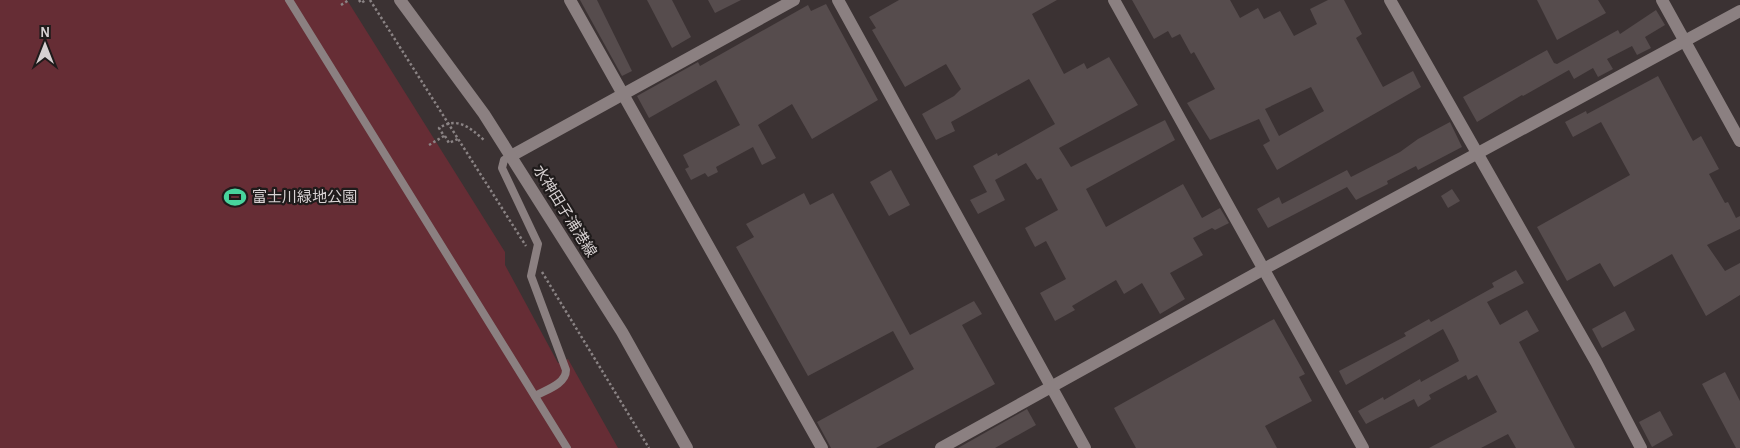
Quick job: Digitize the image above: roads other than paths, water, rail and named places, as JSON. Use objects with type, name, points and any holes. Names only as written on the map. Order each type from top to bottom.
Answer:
[{"type":"street","name":"水神田子浦港線","points":[[400,0],[484,114],[511,156],[622,332],[687,448]]},
{"type":"street","points":[[570,0],[822,448]]},
{"type":"street","points":[[511,156],[794,0]]},
{"type":"street","points":[[838,0],[1085,448]]},
{"type":"street","points":[[1114,0],[1363,448]]},
{"type":"street","points":[[1390,0],[1596,362],[1641,448]]},
{"type":"street","points":[[1662,0],[1740,141]]},
{"type":"street","points":[[941,448],[1264,269],[1740,11]]},
{"type":"lane","points":[[290,0],[567,448]]},
{"type":"lane","points":[[511,156],[504,160],[502,168],[538,244],[531,276],[566,370],[566,376],[562,382],[535,396]]},
{"type":"place","name":"富士川緑地公園","points":[[235,197]]}]
